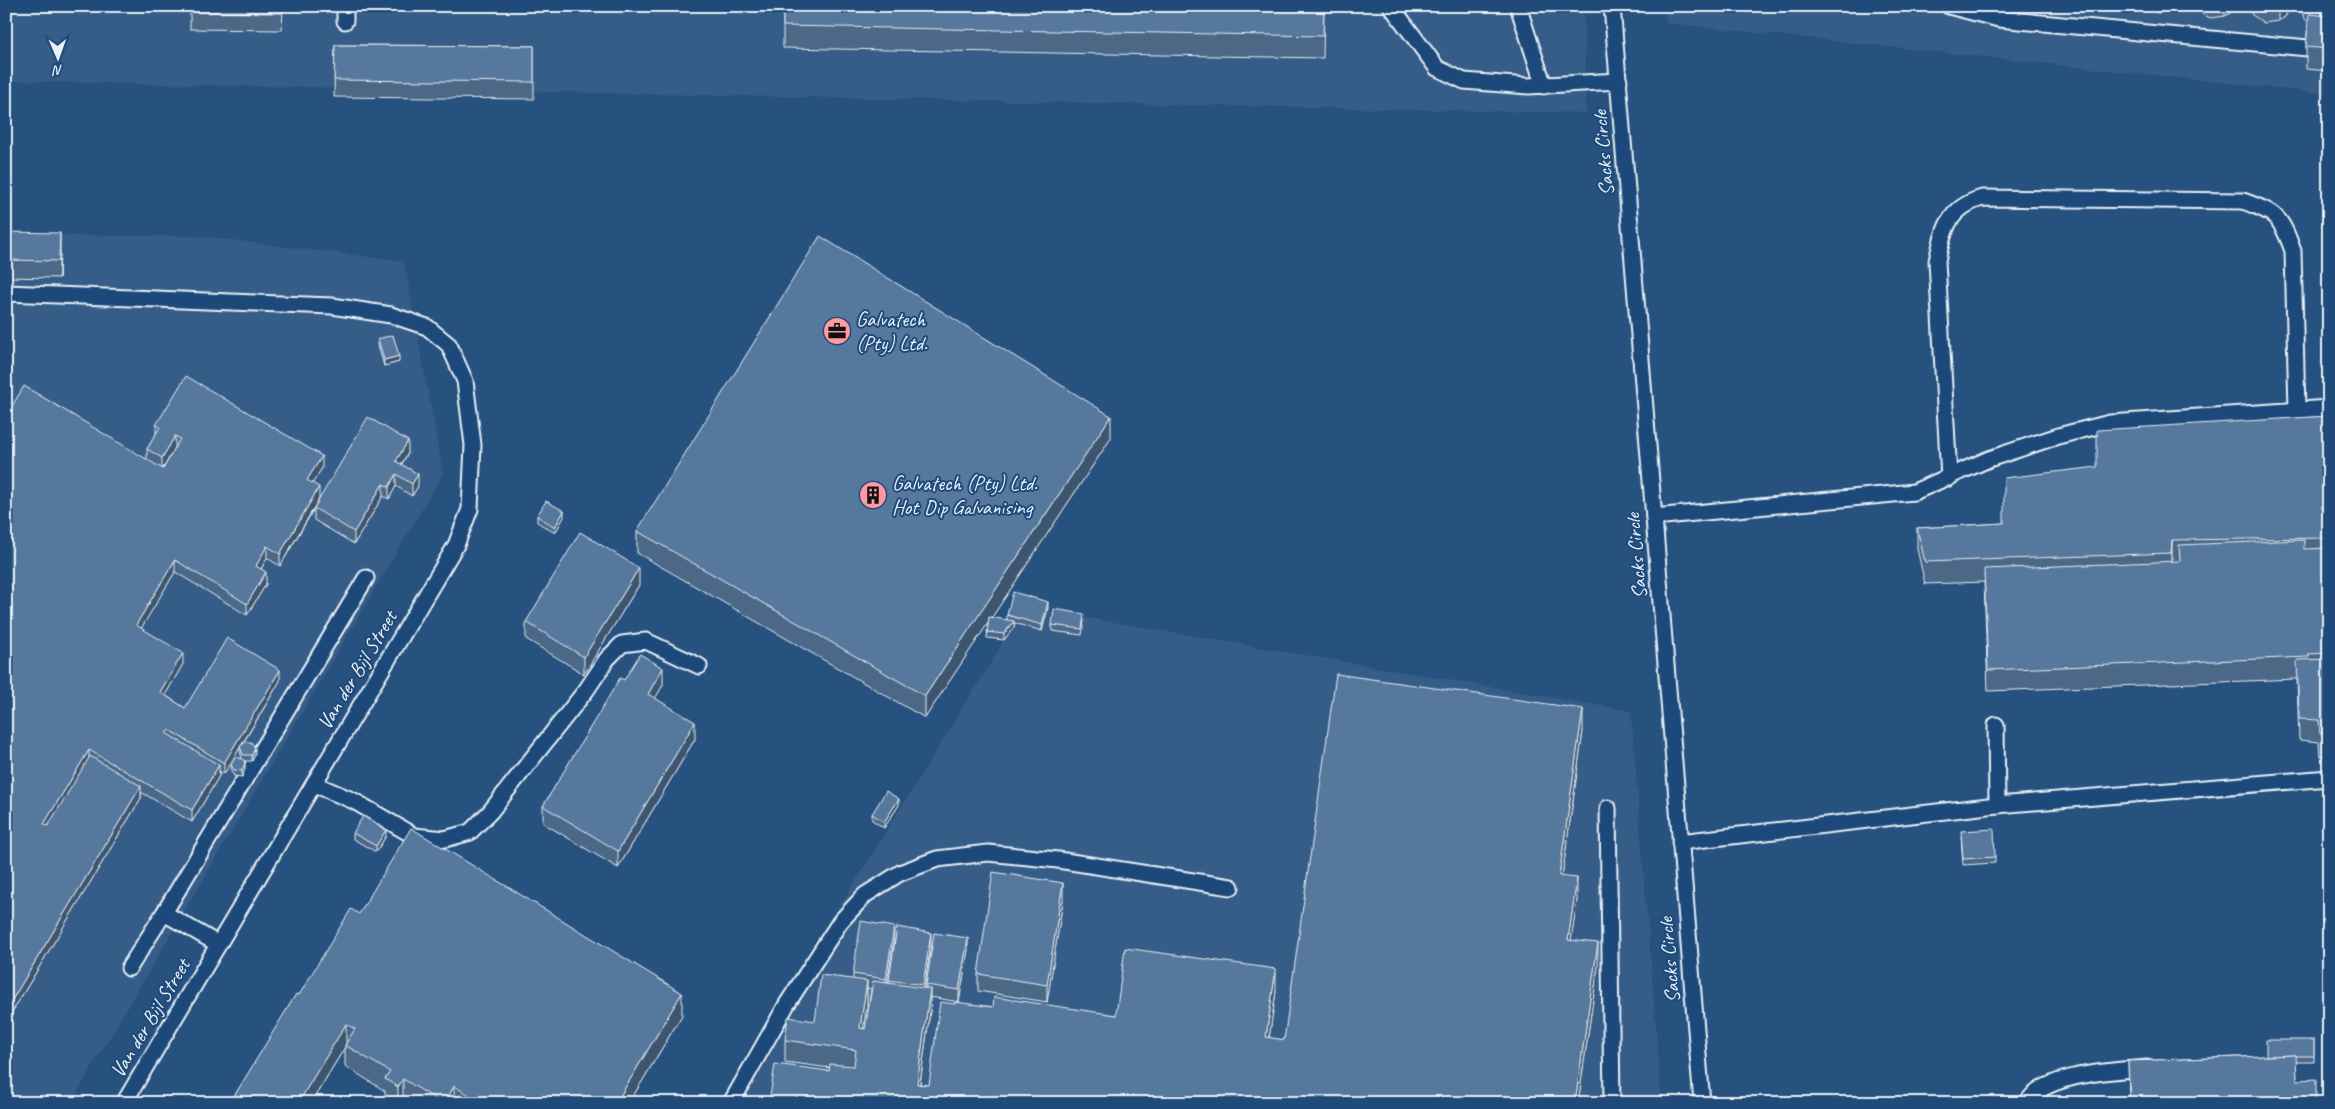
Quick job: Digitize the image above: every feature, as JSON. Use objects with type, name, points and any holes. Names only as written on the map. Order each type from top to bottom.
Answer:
[{"type":"lane","points":[[1391,6],[1437,68],[1464,81],[1544,86],[1619,81]]},
{"type":"lane","points":[[1518,6],[1544,86]]},
{"type":"lane","name":"Sacks Circle","points":[[1612,6],[1702,1103]]},
{"type":"lane","points":[[1949,6],[1999,19],[2329,50]]},
{"type":"lane","points":[[1949,478],[1937,261],[1944,232],[1955,212],[1968,202],[1982,198],[2243,201],[2270,211],[2286,229],[2293,251],[2297,410]]},
{"type":"lane","name":"Van der Bijl Street","points":[[6,293],[332,306],[391,315],[427,327],[449,345],[464,381],[473,445],[470,509],[456,545],[124,1103]]},
{"type":"lane","points":[[1654,517],[1914,492],[1989,459],[2058,436],[2110,423],[2329,408]]},
{"type":"lane","points":[[129,968],[366,578]]},
{"type":"lane","points":[[314,784],[354,801],[414,836],[445,839],[470,832],[490,812],[587,689],[607,658],[622,644],[646,641],[699,666]]},
{"type":"lane","points":[[1996,724],[1997,805]]},
{"type":"lane","points":[[1680,842],[1779,832],[1997,805],[2329,778]]},
{"type":"lane","points":[[1608,808],[1612,1103]]},
{"type":"lane","points":[[731,1103],[787,1004],[840,922],[865,895],[900,873],[937,859],[988,853],[1058,860],[1231,887]]},
{"type":"lane","points":[[164,913],[218,944]]},
{"type":"lane","points":[[2027,1103],[2030,1097],[2047,1086],[2063,1080],[2113,1071],[2166,1066]]},
{"type":"shaded area","points":[[6,6],[1584,6],[1586,113],[6,81]]},
{"type":"shaded area","points":[[1664,6],[2329,6],[2329,94],[1666,23]]},
{"type":"shaded area","points":[[6,235],[197,236],[404,261],[443,474],[71,1103],[6,1103]]},
{"type":"shaded area","points":[[1025,607],[1631,711],[1662,1103],[718,1103]]},
{"type":"building","points":[[190,6],[283,6],[282,13],[190,12]]},
{"type":"building","points":[[783,6],[1324,6],[1323,36],[783,26]]},
{"type":"building","points":[[2309,14],[2329,16],[2329,49],[2306,47]]},
{"type":"building","points":[[335,45],[534,46],[534,82],[334,80]]},
{"type":"building","points":[[6,232],[60,233],[59,261],[6,260]]},
{"type":"building","name":"Galvatech (Pty) Ltd. Hot Dip Galvanising","points":[[820,236],[1111,416],[925,696],[637,531]]},
{"type":"building","points":[[393,335],[399,356],[384,360],[378,339]]},
{"type":"building","points":[[186,376],[322,456],[307,480],[319,487],[280,554],[267,546],[256,566],[266,572],[247,604],[175,560],[136,625],[183,653],[160,692],[185,708],[227,638],[280,670],[224,763],[169,730],[166,733],[219,765],[192,810],[89,750],[44,824],[48,826],[90,756],[141,786],[6,1010],[6,416],[24,386],[163,469],[180,439],[175,436],[162,458],[147,449],[160,427],[156,425]]},
{"type":"building","points":[[2329,416],[2329,538],[2172,540],[2171,553],[1925,562],[1917,528],[2004,523],[2004,478],[2097,467],[2097,430]]},
{"type":"building","points":[[368,417],[408,441],[396,461],[418,474],[412,484],[396,474],[389,487],[383,484],[354,532],[314,508]]},
{"type":"building","points":[[546,501],[564,511],[555,527],[537,516]]},
{"type":"building","points":[[580,532],[639,568],[584,657],[526,622]]},
{"type":"building","points":[[2304,540],[2304,549],[2329,548],[2329,653],[2309,654],[2309,657],[1988,670],[1984,569],[2180,561],[2179,545]]},
{"type":"building","points":[[1013,592],[1048,602],[1042,625],[1007,615]]},
{"type":"building","points":[[1054,609],[1084,614],[1082,629],[1052,625]]},
{"type":"building","points":[[989,617],[1014,621],[1004,634],[987,632]]},
{"type":"building","points":[[640,654],[663,668],[648,694],[695,722],[618,851],[543,806],[620,678],[624,680]]},
{"type":"building","points":[[2329,659],[2329,734],[2320,734],[2319,720],[2299,719],[2297,660]]},
{"type":"building","points":[[1336,674],[1583,709],[1559,876],[1577,878],[1568,940],[1598,943],[1575,1103],[769,1103],[775,1064],[829,1071],[830,1064],[854,1066],[856,1050],[785,1040],[788,1017],[815,1021],[821,975],[867,981],[860,1028],[865,1029],[873,981],[930,989],[917,1084],[929,1085],[940,1002],[993,1007],[994,997],[1116,1015],[1125,948],[1276,969],[1266,1037],[1284,1040]]},
{"type":"building","points":[[246,742],[251,742],[255,748],[252,755],[243,755],[240,746]]},
{"type":"building","points":[[236,757],[243,759],[245,763],[242,771],[234,770],[231,765]]},
{"type":"building","points":[[886,791],[899,799],[884,822],[872,814]]},
{"type":"building","points":[[363,816],[386,830],[376,846],[353,833]]},
{"type":"building","points":[[411,828],[682,993],[616,1103],[482,1103],[454,1086],[445,1103],[442,1103],[403,1079],[398,1087],[385,1079],[390,1072],[345,1045],[355,1029],[346,1024],[298,1103],[240,1103],[233,1098],[296,994],[299,995],[351,909],[359,914]]},
{"type":"building","points":[[1994,829],[1995,857],[1963,859],[1961,831]]},
{"type":"building","points":[[993,872],[1063,883],[1047,985],[978,974]]},
{"type":"building","points":[[861,921],[894,927],[886,979],[853,974]]},
{"type":"building","points":[[897,927],[931,933],[923,985],[889,980]]},
{"type":"building","points":[[934,933],[968,938],[959,990],[926,985]]},
{"type":"building","points":[[2266,1040],[2314,1040],[2314,1056],[2266,1056]]},
{"type":"building","points":[[2296,1055],[2297,1080],[2316,1079],[2316,1103],[2130,1103],[2128,1061]]},
{"type":"place","name":"Galvatech (Pty) Ltd.","points":[[837,331]]},
{"type":"place","name":"Galvatech (Pty) Ltd. Hot Dip Galvanising","points":[[873,495]]}]
